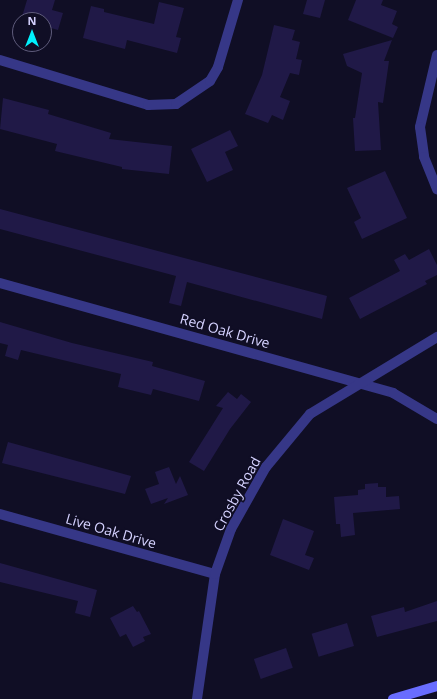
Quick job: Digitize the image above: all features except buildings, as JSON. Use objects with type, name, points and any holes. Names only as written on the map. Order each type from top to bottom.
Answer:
[{"type":"street","points":[[0,60],[148,106],[176,104],[210,81],[218,67],[238,0]]},
{"type":"street","points":[[437,55],[420,127],[424,157],[437,190]]},
{"type":"street","name":"Red Oak Drive","points":[[0,283],[393,393],[437,419]]},
{"type":"street","name":"Crosby Road","points":[[197,699],[215,574],[231,530],[266,467],[310,414],[358,383],[437,337]]},
{"type":"street","name":"Live Oak Drive","points":[[0,514],[215,574]]},
{"type":"street","points":[[393,699],[437,686]]}]
